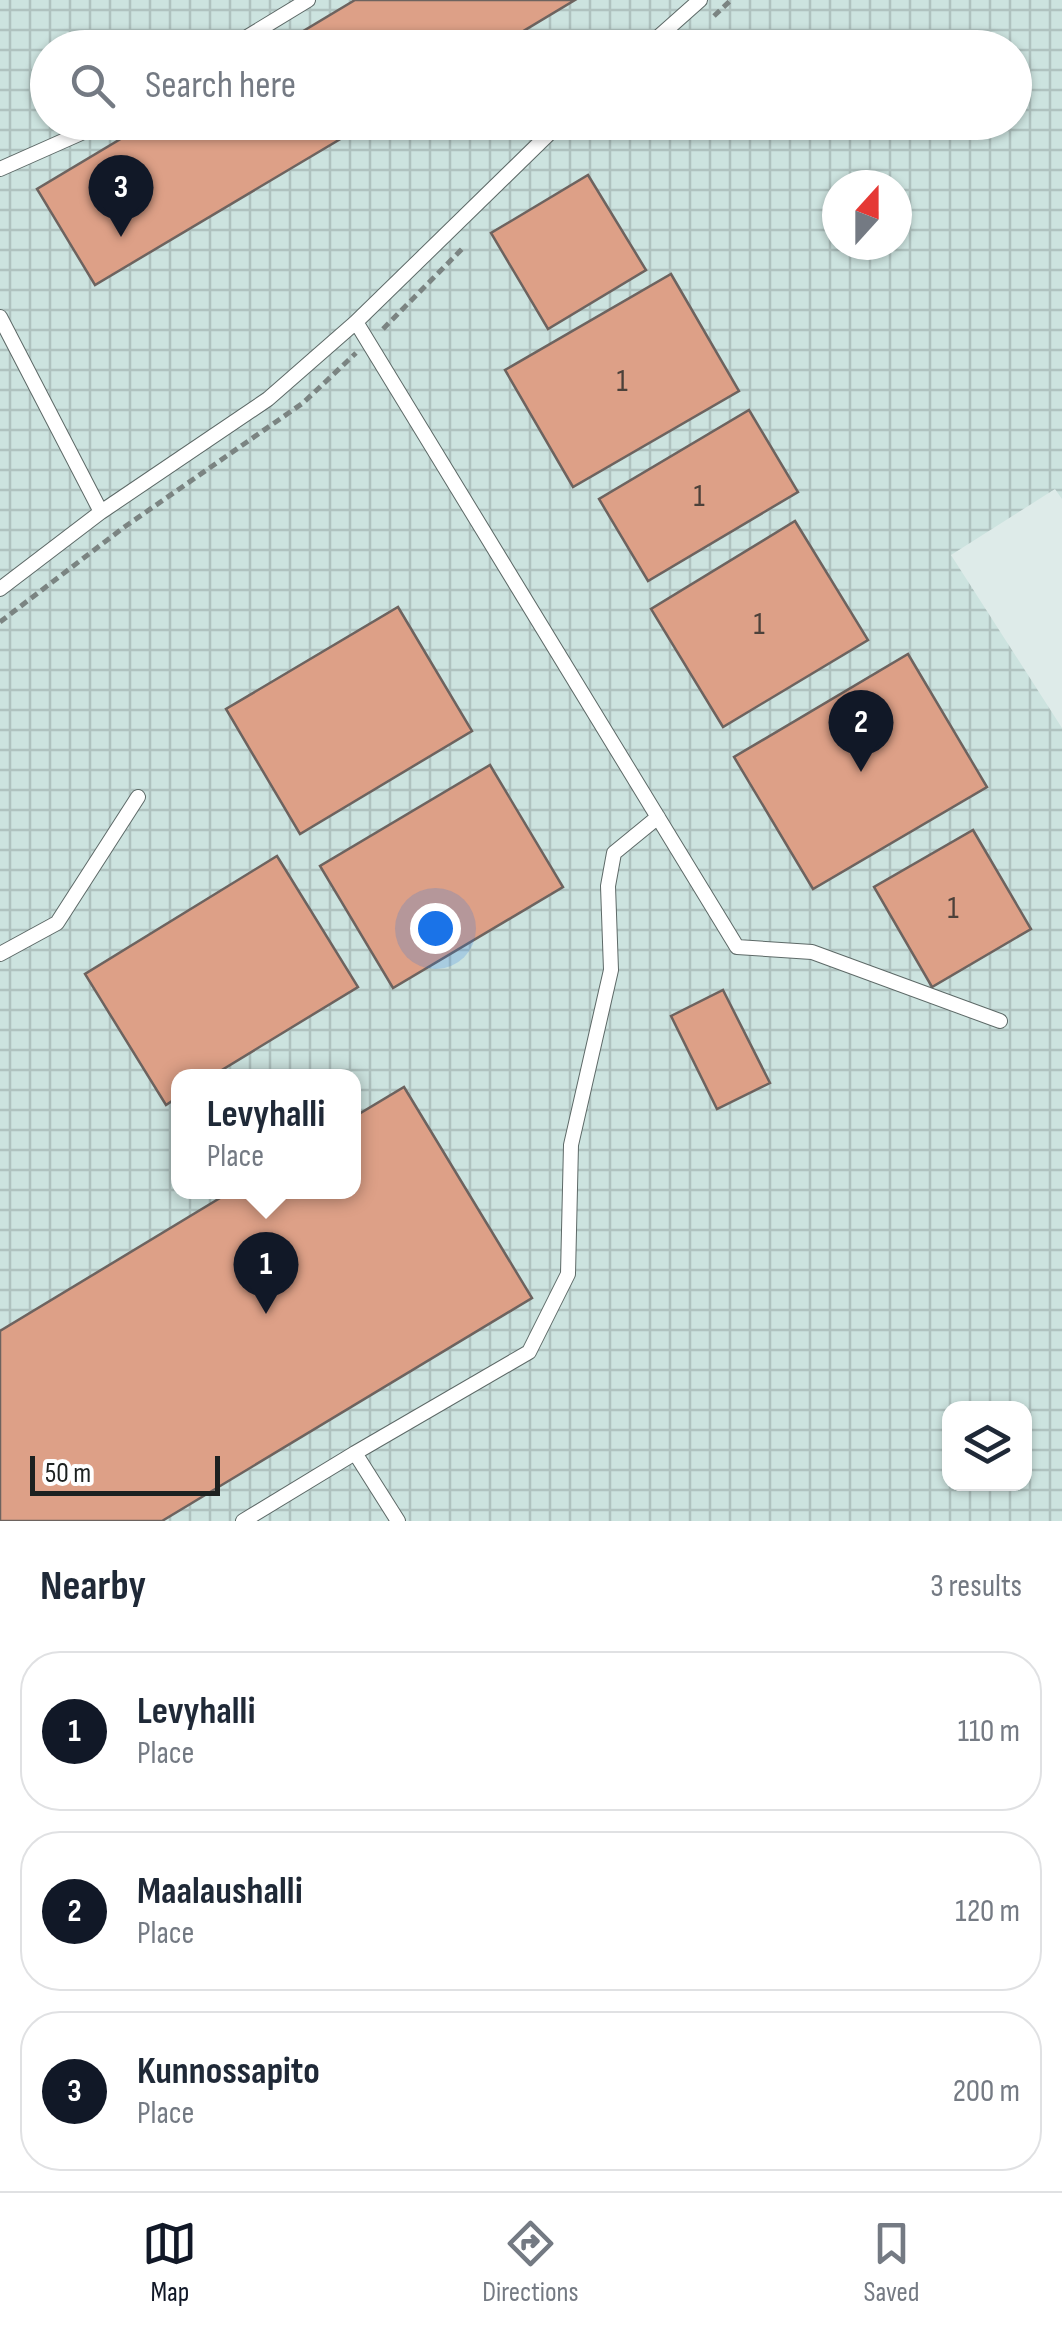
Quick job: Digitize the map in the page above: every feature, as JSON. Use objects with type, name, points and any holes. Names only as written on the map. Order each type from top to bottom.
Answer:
[{"type":"lane","points":[[259,30],[308,0]]},
{"type":"lane","points":[[666,30],[700,0]]},
{"type":"lane","points":[[0,170],[66,140]]},
{"type":"lane","points":[[0,588],[101,512],[268,399],[356,322],[542,140]]},
{"type":"lane","points":[[0,317],[101,512]]},
{"type":"lane","points":[[356,322],[737,947],[812,952],[1000,1021]]},
{"type":"lane","points":[[0,954],[57,923],[138,796]]},
{"type":"lane","points":[[243,1521],[529,1352],[568,1274],[571,1146],[611,970],[608,886],[614,853],[658,818]]},
{"type":"lane","points":[[355,1453],[398,1521]]},
{"type":"shaded area","points":[[0,0],[1062,0],[1062,499],[1055,489],[951,555],[1062,728],[1062,1521],[0,1521]]},
{"type":"building","points":[[355,0],[575,0],[525,30],[305,30]]},
{"type":"building","points":[[119,140],[339,140],[95,285],[37,189]]},
{"type":"building","points":[[588,175],[646,270],[548,329],[491,233]]},
{"type":"building","points":[[671,274],[739,391],[573,487],[505,370]]},
{"type":"building","points":[[749,410],[798,492],[648,581],[599,499]]},
{"type":"building","points":[[795,521],[868,640],[723,727],[651,609]]},
{"type":"building","points":[[398,607],[472,731],[300,834],[226,709]]},
{"type":"building","points":[[908,654],[987,787],[813,889],[734,757]]},
{"type":"building","points":[[490,765],[563,887],[393,988],[320,866]]},
{"type":"building","points":[[973,830],[1031,929],[932,987],[874,887]]},
{"type":"building","points":[[277,856],[358,987],[223,1069],[171,1069],[171,1102],[166,1105],[85,974]]},
{"type":"building","points":[[723,990],[770,1083],[717,1109],[671,1016]]},
{"type":"building","points":[[404,1087],[532,1298],[162,1521],[0,1521],[0,1331],[218,1199],[361,1199],[361,1113]]},
{"type":"place","name":"Kunnossapito","points":[[121,237]]},
{"type":"place","name":"Maalaushalli","points":[[861,772]]},
{"type":"place","name":"Levyhalli","points":[[266,1314]]}]
